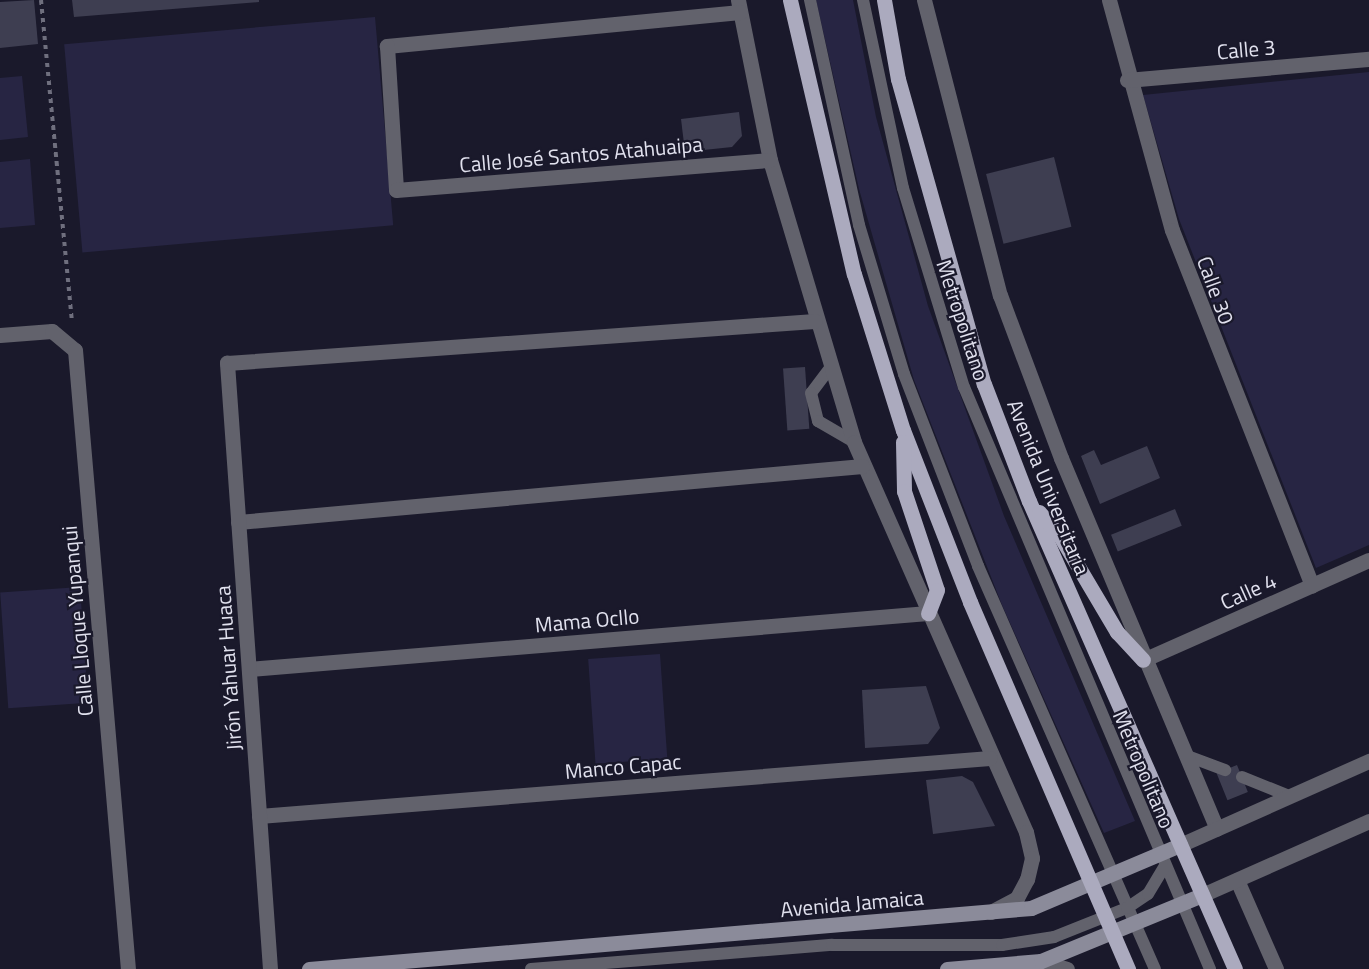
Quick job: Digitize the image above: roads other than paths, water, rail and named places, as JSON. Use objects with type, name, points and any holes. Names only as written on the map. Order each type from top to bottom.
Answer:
[{"type":"main road","points":[[790,0],[854,274],[903,430],[970,602],[1128,969]]},
{"type":"main road","name":"Avenida Universitaria","points":[[884,0],[898,79],[952,280],[1029,501],[1235,969]]},
{"type":"main road","points":[[903,430],[904,491],[937,590],[928,613]]},
{"type":"main road","points":[[1029,501],[1060,536],[1116,632],[1143,660]]},
{"type":"main road","name":"Avenida Jamaica","points":[[309,969],[1031,908],[1113,876],[1162,860],[1180,845]]},
{"type":"main road","points":[[947,969],[1041,962],[1135,925],[1202,895]]},
{"type":"street","name":"Avenida Universitaria","points":[[924,0],[1000,295],[1143,660],[1216,829]]},
{"type":"street","name":"Calle 30","points":[[1109,0],[1127,80],[1212,340],[1312,585]]},
{"type":"street","name":"Calle José Santos Atahuaipa","points":[[739,6],[387,46],[396,190],[770,160]]},
{"type":"street","points":[[739,6],[770,160],[814,321],[862,466],[928,613],[1032,858],[1017,898],[991,912]]},
{"type":"street","name":"Calle 3","points":[[1127,80],[1369,59]]},
{"type":"street","name":"Jirón Yahuar Huaca","points":[[270,969],[228,363],[814,321]]},
{"type":"street","name":"Calle Lloque Yupanqui","points":[[0,335],[52,331],[75,350],[128,969]]},
{"type":"street","points":[[238,522],[862,466]]},
{"type":"street","name":"Calle 4","points":[[1143,660],[1369,560]]},
{"type":"street","name":"Mama Ocllo","points":[[249,669],[928,613]]},
{"type":"street","name":"Manco Capac","points":[[259,816],[990,758]]},
{"type":"street","name":"Avenida Jamaica","points":[[1180,845],[1369,761]]},
{"type":"street","points":[[1202,895],[1369,821]]},
{"type":"street","points":[[1237,879],[1276,969]]},
{"type":"street","points":[[1041,962],[1067,969]]},
{"type":"lane","points":[[810,0],[859,225],[904,374],[978,566],[1155,969]]},
{"type":"lane","name":"Metropolitano","points":[[863,0],[903,188],[964,387],[1210,969]]},
{"type":"lane","points":[[830,369],[811,393],[818,421],[854,442]]},
{"type":"lane","points":[[1185,755],[1225,770]]},
{"type":"lane","points":[[1242,777],[1289,796]]},
{"type":"lane","points":[[531,969],[876,943],[1002,945],[1054,937],[1127,908],[1148,894],[1162,860]]}]
